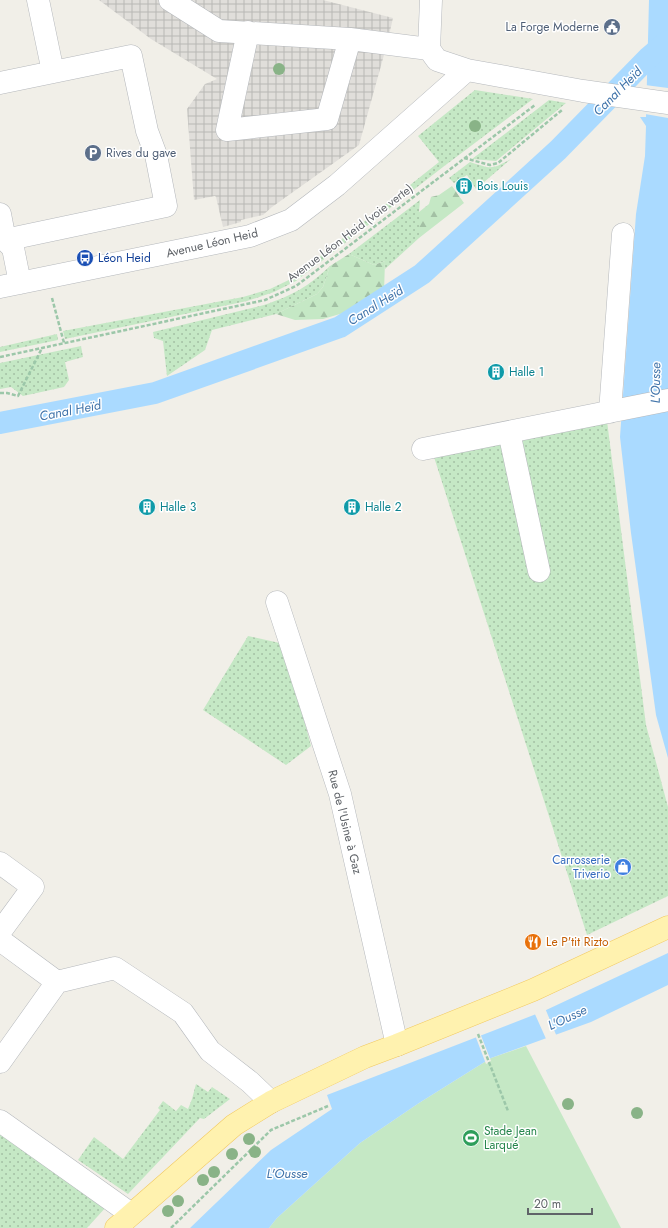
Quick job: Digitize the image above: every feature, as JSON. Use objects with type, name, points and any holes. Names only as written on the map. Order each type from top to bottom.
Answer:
[{"type":"main road","points":[[123,1221],[234,1125],[271,1102],[365,1057],[534,990],[668,927]]},
{"type":"street","points":[[38,0],[53,72]]},
{"type":"street","points":[[170,0],[219,31],[350,39],[429,49]]},
{"type":"street","points":[[431,0],[429,49],[437,60],[467,70],[586,92],[668,103]]},
{"type":"street","points":[[248,32],[227,130],[327,119],[350,39]]},
{"type":"street","points":[[0,83],[131,56],[147,131],[156,155],[166,206],[5,240]]},
{"type":"street","name":"Avenue Léon Heid","points":[[10,285],[250,236],[290,220],[338,185],[467,70]]},
{"type":"street","points":[[0,214],[5,240],[13,248],[10,285]]},
{"type":"street","points":[[614,411],[623,234]]},
{"type":"street","points":[[423,449],[668,400]]},
{"type":"street","points":[[509,432],[539,572]]},
{"type":"street","name":"Rue de l'Usine à Gaz","points":[[277,602],[340,794],[398,1045]]},
{"type":"street","points":[[0,863],[33,887],[0,932]]},
{"type":"street","points":[[0,940],[57,982]]},
{"type":"street","points":[[0,1062],[57,982],[116,968],[183,1013],[210,1051],[250,1082],[271,1102]]},
{"type":"street","points":[[0,1121],[123,1221]]},
{"type":"path","points":[[464,158],[490,165],[498,163],[586,92]]},
{"type":"path","name":"Avenue Léon Heid (voie verte)","points":[[0,357],[265,300],[296,286],[538,103]]},
{"type":"path","points":[[52,296],[64,343]]},
{"type":"path","points":[[0,393],[18,396],[42,348]]},
{"type":"path","points":[[478,1033],[488,1063],[508,1111]]},
{"type":"path","points":[[171,1228],[272,1130],[328,1106]]},
{"type":"shaded area","points":[[99,0],[323,0],[393,18],[359,145],[263,215],[241,220],[241,222],[223,227],[215,196],[194,200],[187,109],[205,84],[217,79],[151,39]]},
{"type":"green space","points":[[475,90],[533,99],[296,281],[274,292],[247,301],[65,339],[63,331],[243,297],[270,289],[293,278],[439,162],[418,136]]},
{"type":"green space","points":[[549,100],[566,103],[496,161],[472,159]]},
{"type":"green space","points":[[511,159],[476,189],[467,175],[454,183],[449,178],[470,162],[487,167],[495,167]]},
{"type":"green space","points":[[452,186],[464,203],[419,238],[419,212],[429,204],[431,197],[439,195]]},
{"type":"green space","points":[[420,200],[419,238],[385,269],[385,261],[374,265],[349,254]]},
{"type":"green space","points":[[349,254],[374,265],[385,261],[384,292],[350,311],[323,319],[295,320],[276,314],[317,294],[323,287],[330,266]]},
{"type":"green space","points":[[330,266],[323,287],[317,294],[276,314],[212,330],[205,350],[167,376],[163,341],[154,338],[153,332],[264,305],[300,290]]},
{"type":"green space","points":[[57,334],[58,340],[0,352],[0,347]]},
{"type":"green space","points":[[81,346],[83,357],[65,362],[69,380],[64,387],[23,396],[11,387],[0,389],[0,363]]},
{"type":"green space","points":[[607,421],[646,725],[668,807],[668,896],[587,935],[434,457]]},
{"type":"green space","points":[[248,636],[284,644],[311,746],[286,765],[203,710]]},
{"type":"green space","name":"Stade Jean Larqué","points":[[526,1046],[621,1228],[269,1228],[277,1218],[360,1143],[419,1103],[491,1058]]},
{"type":"green space","points":[[196,1084],[208,1092],[212,1087],[230,1099],[204,1119],[200,1118],[128,1194],[78,1160],[94,1137],[123,1159],[160,1110],[158,1108],[163,1101],[176,1111],[181,1105],[188,1109]]},
{"type":"green space","points":[[0,1128],[107,1206],[87,1228],[0,1228]]},
{"type":"water","name":"L'Ousse","points":[[649,0],[668,0],[668,758],[656,715],[631,533],[620,437],[636,214],[645,156],[646,126],[640,117],[646,117]]},
{"type":"water","name":"L'Ousse","points":[[668,953],[668,985],[591,1022],[491,1058],[419,1103],[360,1143],[277,1218],[269,1228],[190,1228],[271,1150],[332,1109],[327,1095],[544,1011]]},
{"type":"pier","points":[[645,85],[668,88],[668,118],[645,114]]},
{"type":"pier","points":[[545,1008],[557,1037],[547,1041],[534,1012]]},
{"type":"pier","points":[[480,1033],[491,1061],[486,1064],[475,1035]]},
{"type":"waterway","name":"Canal Heïd","points":[[0,423],[155,393],[340,327],[422,274],[558,150],[648,58],[668,41]]},
{"type":"place","name":"La Forge Moderne","points":[[612,27]]},
{"type":"place","name":"Rives du gave","points":[[93,153]]},
{"type":"place","name":"Bois Louis","points":[[464,186]]},
{"type":"place","name":"Léon Heid","points":[[85,258]]},
{"type":"place","name":"Halle 1","points":[[496,372]]},
{"type":"place","name":"Halle 3","points":[[147,507]]},
{"type":"place","name":"Halle 2","points":[[352,507]]},
{"type":"place","name":"Carrosserie Triverio","points":[[623,867]]},
{"type":"place","name":"Le P'tit Rizto","points":[[533,942]]},
{"type":"place","name":"Stade Jean Larqué","points":[[471,1138]]}]
